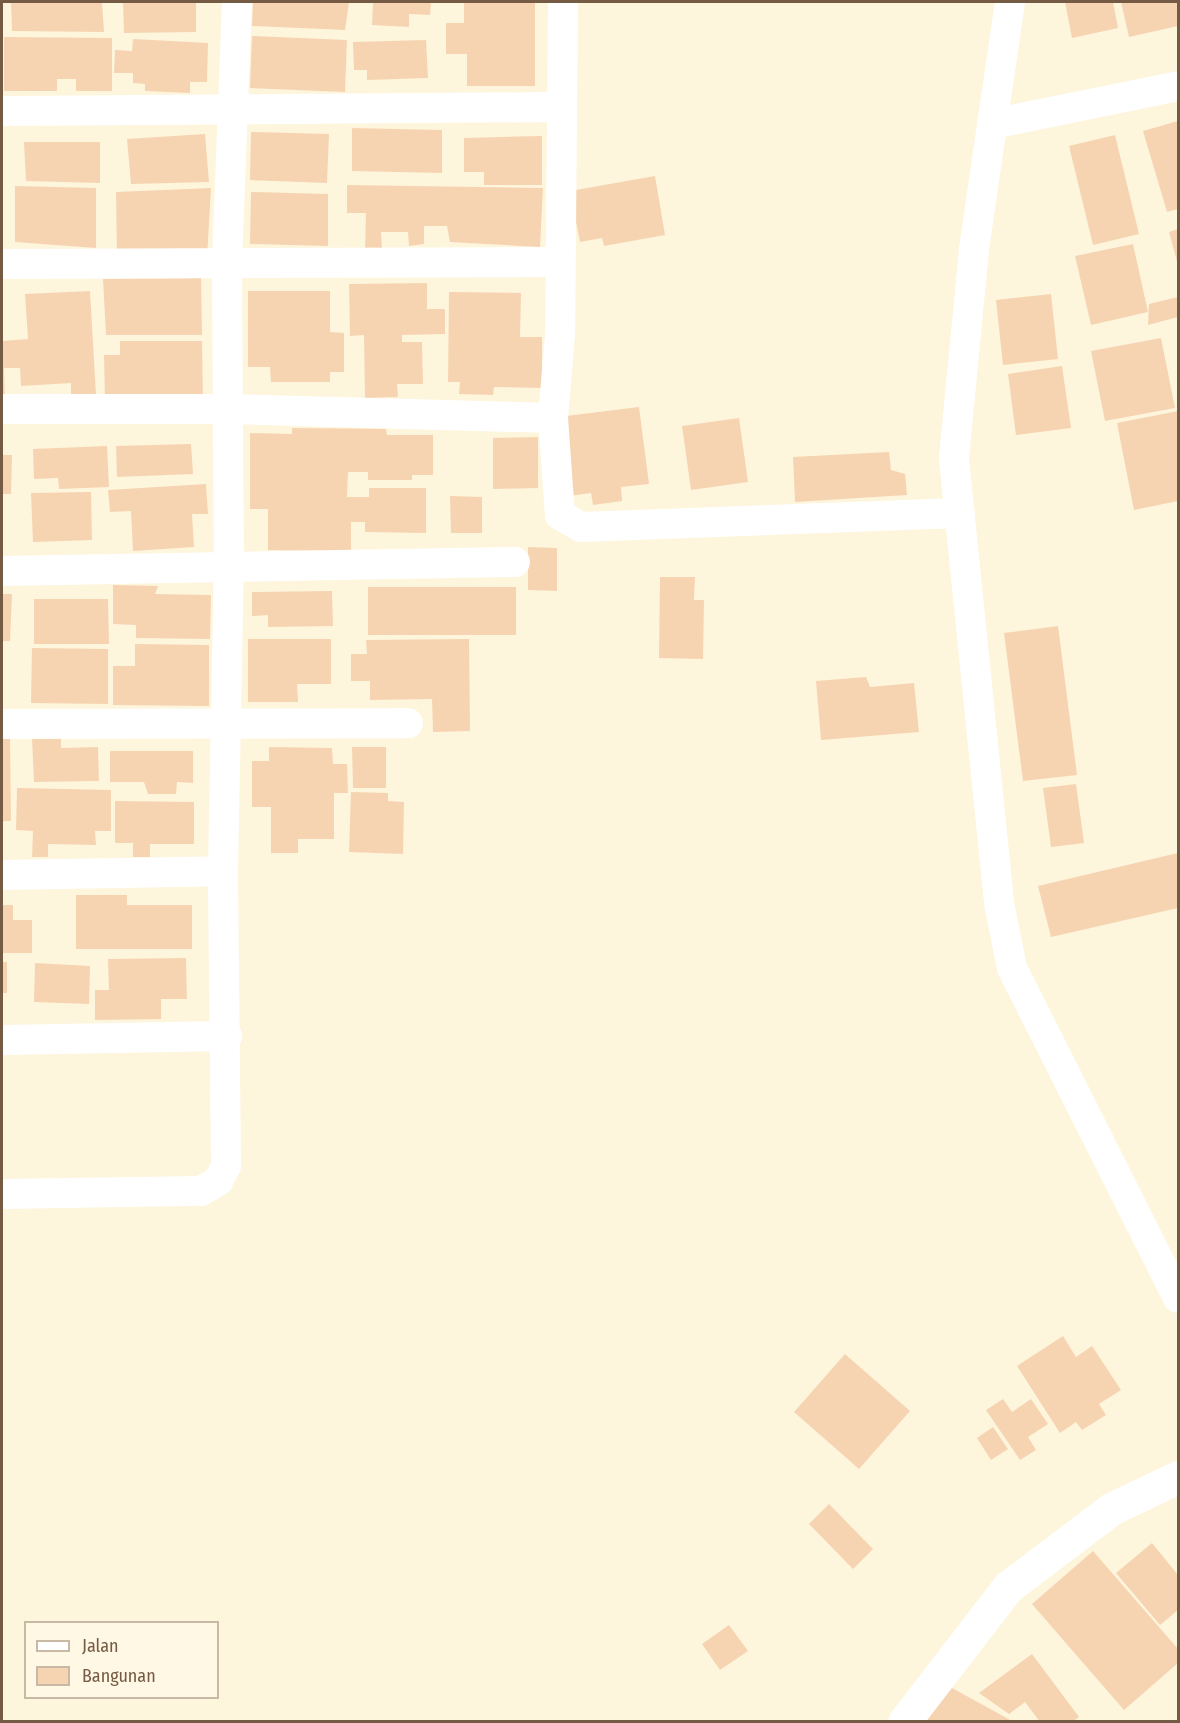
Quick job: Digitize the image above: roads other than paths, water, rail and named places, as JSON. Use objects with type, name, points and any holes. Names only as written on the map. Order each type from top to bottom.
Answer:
[{"type":"street","points":[[2,1194],[201,1191],[218,1181],[226,1166],[227,1036],[223,871],[230,566],[227,262],[231,111],[237,2]]},
{"type":"street","points":[[563,2],[558,262],[560,335],[553,418],[557,508],[568,521],[581,526],[960,513]]},
{"type":"street","points":[[1010,2],[992,124],[957,411],[954,459],[1000,908],[1012,968],[1179,1298]]},
{"type":"street","points":[[992,124],[1179,86]]},
{"type":"street","points":[[2,111],[561,107]]},
{"type":"street","points":[[2,264],[558,262]]},
{"type":"street","points":[[2,409],[228,409],[553,418]]},
{"type":"street","points":[[2,571],[515,562]]},
{"type":"street","points":[[2,724],[408,723]]},
{"type":"street","points":[[2,875],[223,871]]},
{"type":"street","points":[[2,1040],[227,1036]]},
{"type":"street","points":[[904,1722],[1008,1587],[1111,1509],[1179,1477]]}]
